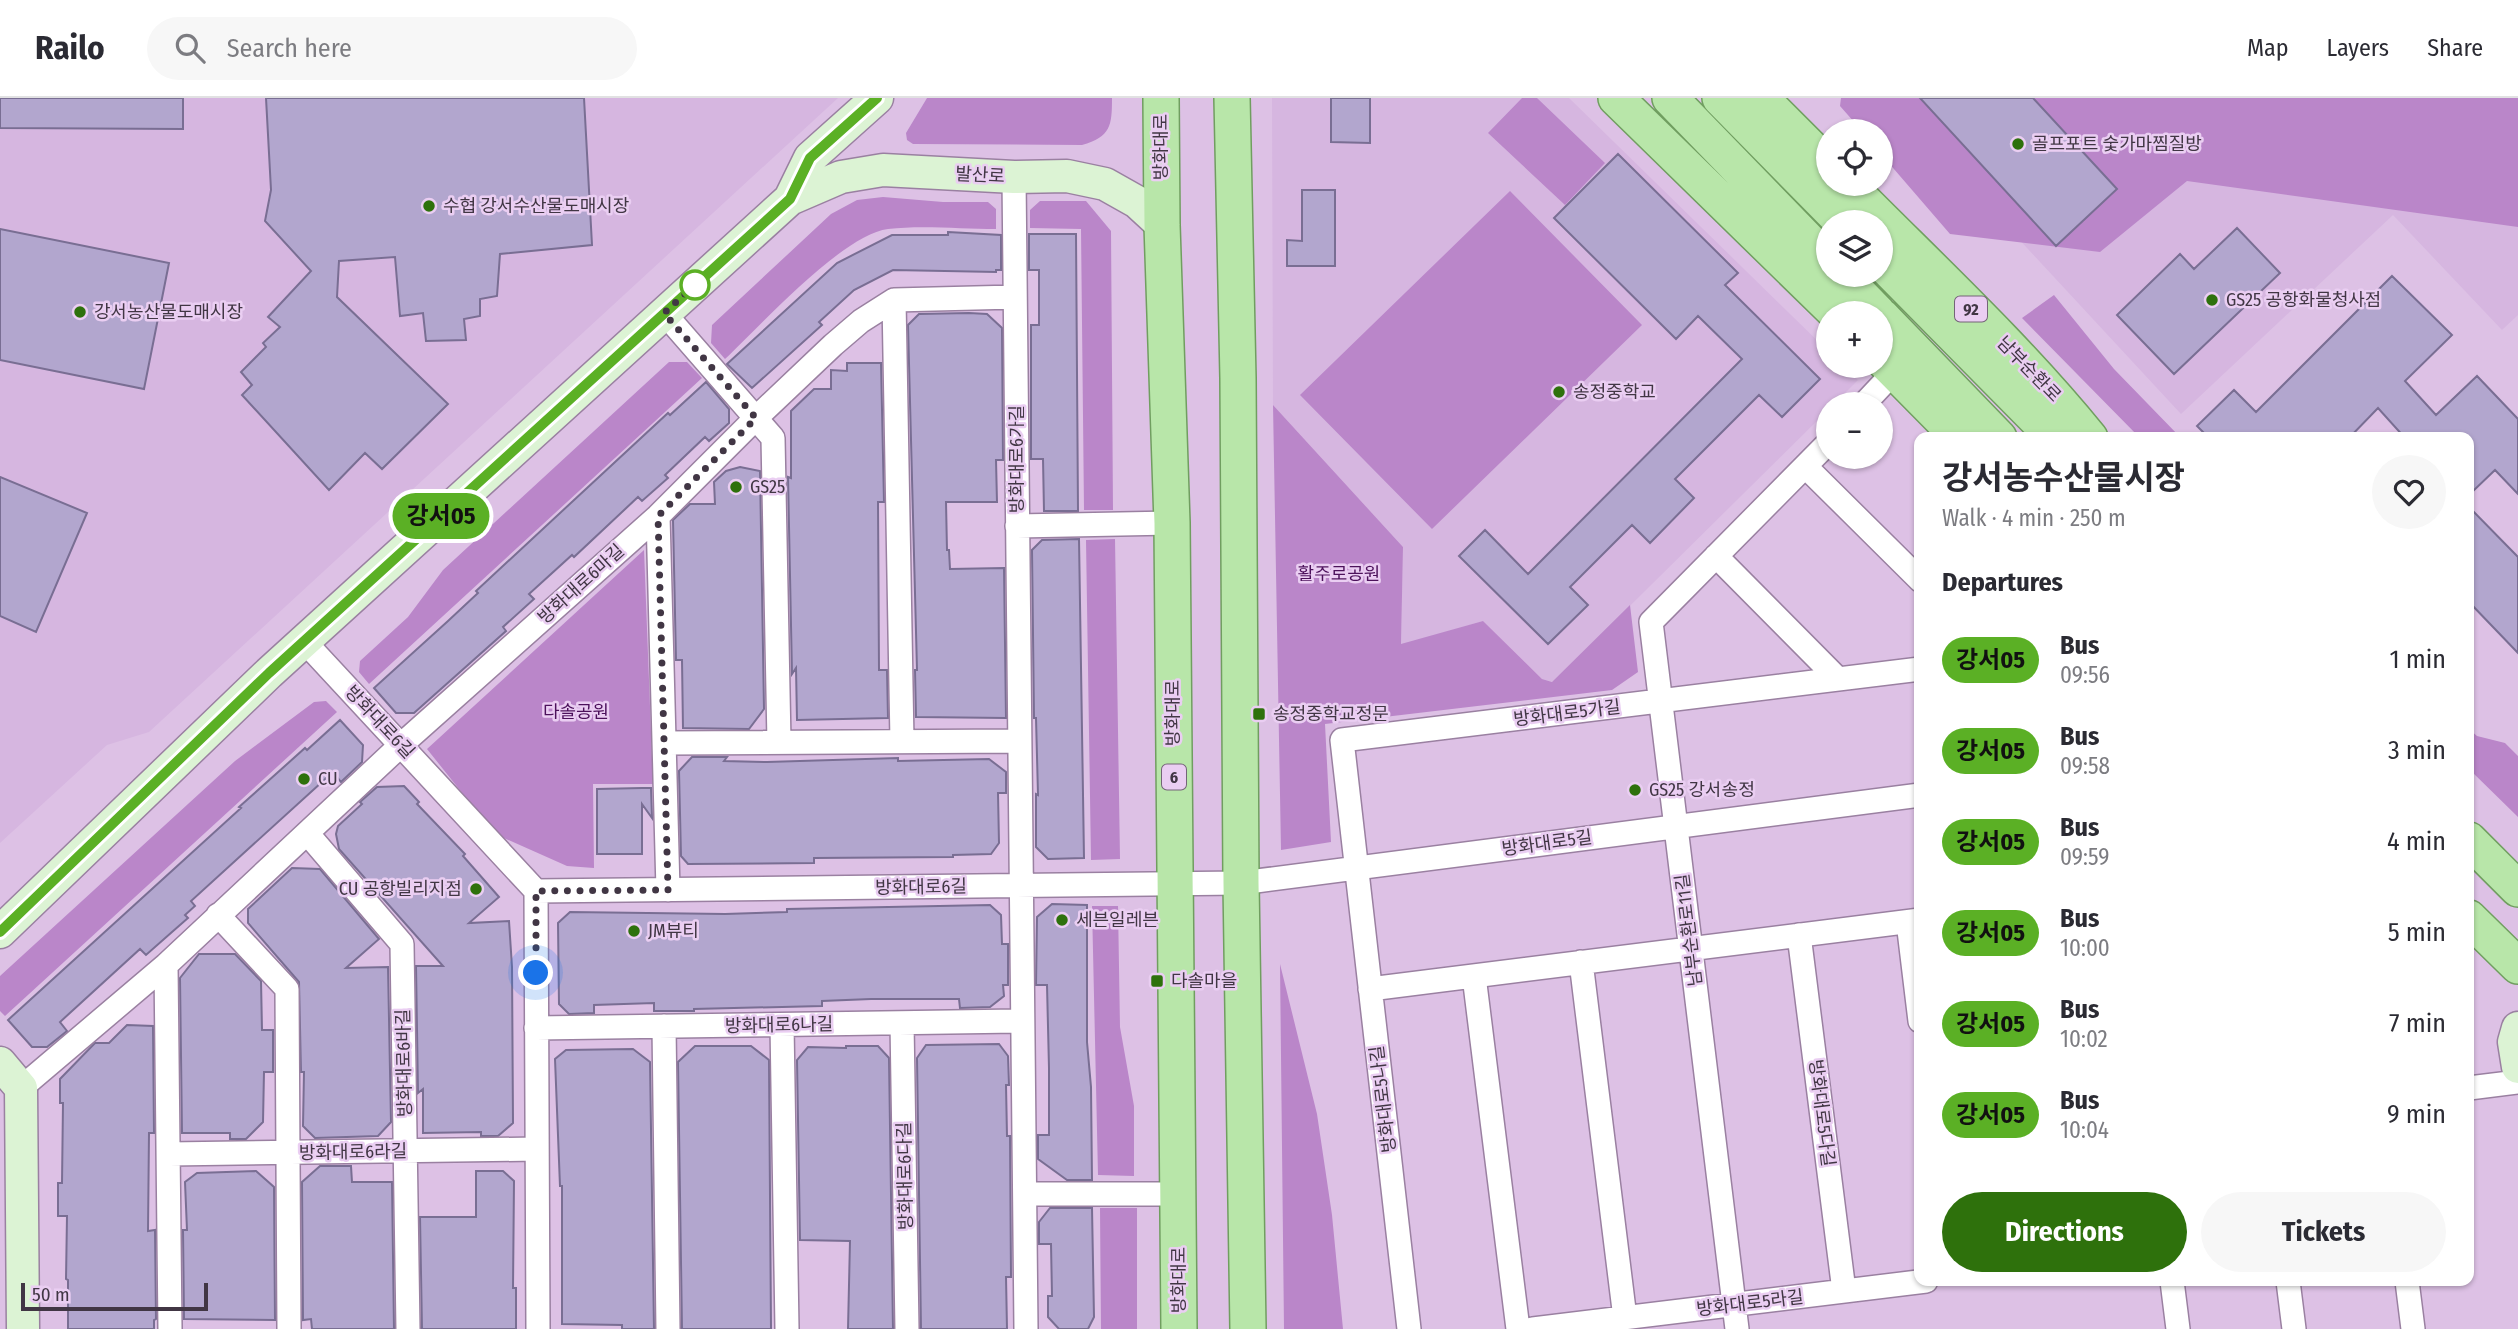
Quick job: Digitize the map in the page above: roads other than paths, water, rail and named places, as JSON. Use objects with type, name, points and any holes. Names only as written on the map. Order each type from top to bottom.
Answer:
[{"type":"main road","name":"방화대로","points":[[1161,98],[1162,225],[1172,523],[1179,1329]]},
{"type":"main road","points":[[1232,98],[1238,392],[1241,883],[1248,1329]]},
{"type":"main road","points":[[1616,98],[1824,301]]},
{"type":"main road","points":[[1670,98],[1816,249]]},
{"type":"main road","points":[[1720,98],[1830,210]]},
{"type":"main road","points":[[1761,98],[1816,153]]},
{"type":"main road","name":"남부순환로","points":[[1858,196],[2034,374],[2085,432]]},
{"type":"main road","name":"남부순환로","points":[[1893,274],[2049,432]]},
{"type":"main road","points":[[1853,287],[1866,301]]},
{"type":"main road","points":[[1893,328],[1993,432]]},
{"type":"main road","points":[[1893,370],[1954,432]]},
{"type":"main road","points":[[2474,845],[2518,889]]},
{"type":"main road","points":[[2474,923],[2518,966]]},
{"type":"street","name":"발산로","points":[[790,199],[810,158],[877,98]]},
{"type":"street","name":"발산로","points":[[0,932],[304,640],[790,199],[841,177],[883,170],[1014,177],[1067,176],[1105,184],[1137,202],[1162,225]]},
{"type":"street","name":"방화대로6가길","points":[[1014,177],[1021,886]]},
{"type":"street","points":[[902,741],[894,300],[1015,297]]},
{"type":"street","name":"방화대로6마길","points":[[401,745],[658,516],[833,345],[861,321],[894,300]]},
{"type":"street","points":[[664,313],[773,438],[779,742]]},
{"type":"street","name":"남부순환로11길","points":[[1737,1329],[1651,622],[1816,456]]},
{"type":"street","points":[[1805,467],[1914,574]]},
{"type":"street","points":[[658,516],[668,890]]},
{"type":"street","points":[[1017,526],[1172,523]]},
{"type":"street","points":[[1716,556],[1838,679]]},
{"type":"street","name":"방화대로6길","points":[[304,640],[536,891],[1175,885]]},
{"type":"street","name":"방화대로5가길","points":[[1356,868],[1342,740],[1914,670]]},
{"type":"street","points":[[665,743],[1019,741]]},
{"type":"street","points":[[21,1088],[166,965],[401,745]]},
{"type":"street","name":"방화대로5길","points":[[1175,885],[1241,883],[1914,795]]},
{"type":"street","name":"방화대로6바길","points":[[307,833],[402,944],[408,1329]]},
{"type":"street","name":"방화대로5나길","points":[[1356,868],[1409,1329]]},
{"type":"street","points":[[1021,886],[1026,1329]]},
{"type":"street","points":[[536,891],[538,1329]]},
{"type":"street","points":[[218,915],[287,989],[289,1329]]},
{"type":"street","points":[[1370,989],[1914,921]]},
{"type":"street","name":"방화대로5다길","points":[[1799,935],[1844,1291]]},
{"type":"street","points":[[1581,962],[1625,1318]]},
{"type":"street","points":[[166,965],[170,1329]]},
{"type":"street","points":[[1474,976],[1518,1329]]},
{"type":"street","name":"방화대로6나길","points":[[536,1028],[1022,1021]]},
{"type":"street","name":"방화대로6다길","points":[[902,1023],[907,1329]]},
{"type":"street","points":[[782,1025],[787,1329]]},
{"type":"street","points":[[664,1027],[668,1329]]},
{"type":"street","points":[[2518,1028],[2514,1042],[2518,1067]]},
{"type":"street","points":[[0,1063],[21,1088],[23,1329]]},
{"type":"street","points":[[2474,1087],[2518,1082]]},
{"type":"street","name":"방화대로6라길","points":[[169,1154],[537,1149]]},
{"type":"street","points":[[1025,1194],[1179,1194]]},
{"type":"street","name":"방화대로5라길","points":[[1533,1329],[1914,1282]]},
{"type":"street","points":[[2173,1286],[2178,1329]]},
{"type":"street","points":[[2289,1286],[2294,1329]]},
{"type":"street","points":[[2408,1286],[2413,1329]]},
{"type":"place","name":"골프포트 숯가마찜질방","points":[[2018,144]]},
{"type":"place","name":"수협 강서수산물도매시장","points":[[429,206]]},
{"type":"place","name":"GS25 공항화물청사점","points":[[2212,300]]},
{"type":"place","name":"강서농산물도매시장","points":[[80,312]]},
{"type":"place","name":"송정중학교","points":[[1559,392]]},
{"type":"place","name":"GS25","points":[[736,487]]},
{"type":"place","name":"송정중학교정문","points":[[1259,714]]},
{"type":"place","name":"CU","points":[[304,779]]},
{"type":"place","name":"GS25 강서송정","points":[[1635,790]]},
{"type":"place","name":"CU 공항빌리지점","points":[[476,889]]},
{"type":"place","name":"세븐일레븐","points":[[1062,920]]},
{"type":"place","name":"JM뷰티","points":[[634,931]]},
{"type":"place","name":"다솔마을","points":[[1157,981]]},
{"type":"park label","name":"활주로공원","points":[[1339,574]]},
{"type":"park label","name":"다솔공원","points":[[576,712]]}]
